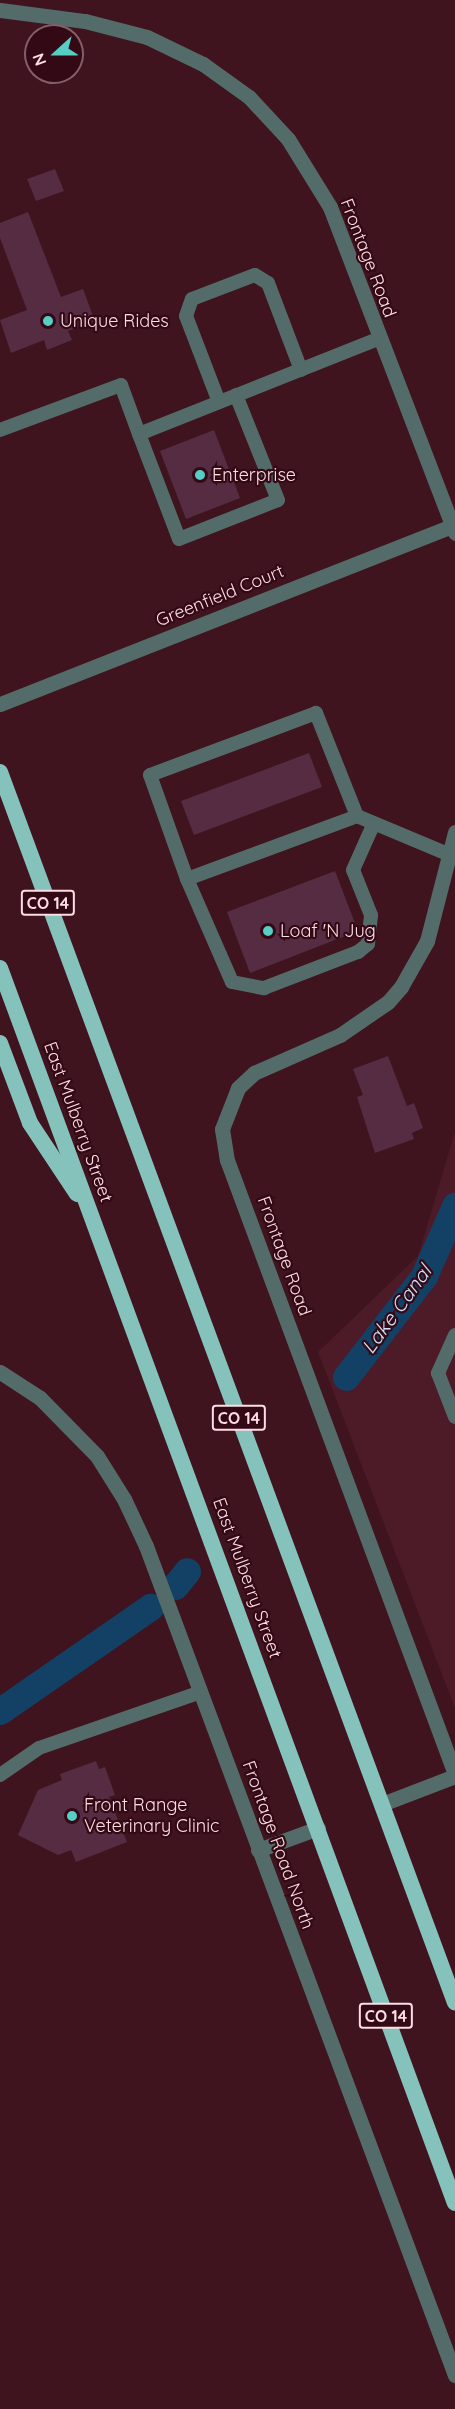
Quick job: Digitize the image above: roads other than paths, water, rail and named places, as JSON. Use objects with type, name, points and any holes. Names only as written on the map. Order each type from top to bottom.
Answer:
[{"type":"highway","name":"CO 14","points":[[0,772],[455,2003]]},
{"type":"highway","name":"East Mulberry Street","points":[[0,968],[455,2203]]},
{"type":"highway","points":[[0,1043],[30,1123],[94,1219]]},
{"type":"street","name":"Frontage Road","points":[[0,10],[85,21],[147,37],[203,64],[249,97],[288,139],[330,207],[378,339],[454,528]]},
{"type":"street","name":"Greenfield Court","points":[[0,704],[454,528]]},
{"type":"street","name":"Frontage Road","points":[[455,832],[428,941],[401,987],[388,1002],[340,1035],[254,1073],[238,1088],[222,1129],[227,1160],[455,1775]]},
{"type":"street","name":"Frontage Road North","points":[[0,1372],[61,1417],[97,1456],[124,1499],[201,1692],[455,2375]]},
{"type":"street","points":[[382,1804],[455,1775]]},
{"type":"street","points":[[258,1850],[318,1828]]},
{"type":"lane","points":[[219,402],[186,316],[192,299],[255,275],[268,283],[301,370]]},
{"type":"lane","points":[[139,434],[378,339]]},
{"type":"lane","points":[[0,430],[121,385],[179,539],[278,500],[237,395]]},
{"type":"lane","points":[[357,816],[316,713],[150,776],[187,879],[232,982],[264,988],[358,952],[368,944],[371,915],[353,870],[374,823]]},
{"type":"lane","points":[[187,879],[357,816],[448,854]]},
{"type":"lane","points":[[455,1335],[438,1373],[455,1417]]},
{"type":"lane","points":[[0,1775],[39,1748],[201,1692]]},
{"type":"waterway","name":"Lake Canal","points":[[346,1377],[424,1276],[455,1206]]},
{"type":"waterway","name":"Lake Canal","points":[[175,1586],[187,1571]]},
{"type":"waterway","name":"Lake Canal","points":[[0,1711],[150,1607]]},
{"type":"place","name":"Unique Rides","points":[[48,321]]},
{"type":"place","name":"Enterprise","points":[[200,475]]},
{"type":"place","name":"Loaf 'N Jug","points":[[268,931]]},
{"type":"place","name":"Front Range Veterinary Clinic","points":[[72,1816]]}]
